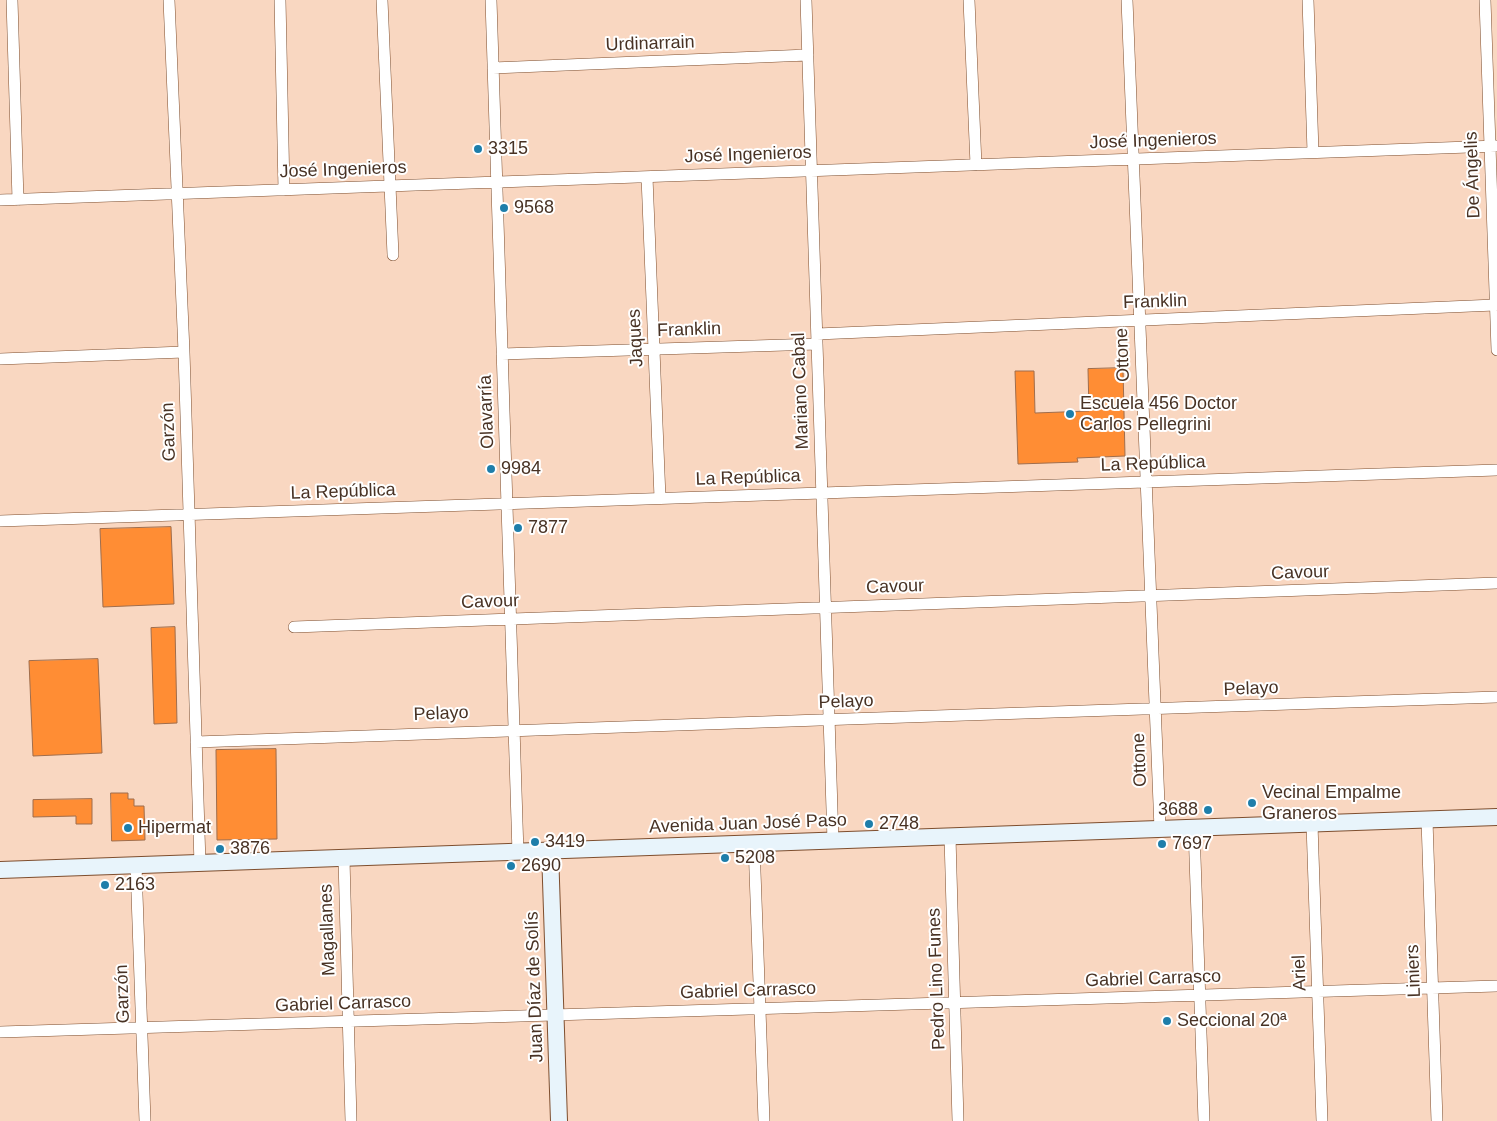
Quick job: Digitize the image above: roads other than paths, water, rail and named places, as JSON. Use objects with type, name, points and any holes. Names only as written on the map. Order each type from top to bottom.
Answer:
[{"type":"main road","name":"Avenida Juan José Paso","points":[[0,870],[1497,817]]},
{"type":"main road","name":"Juan Díaz de Solís","points":[[550,851],[559,1121]]},
{"type":"street","points":[[12,0],[18,200]]},
{"type":"street","name":"Garzón","points":[[169,0],[184,352],[200,864]]},
{"type":"street","points":[[280,0],[284,190]]},
{"type":"street","points":[[382,0],[391,186],[392,255]]},
{"type":"street","name":"Olavarría","points":[[491,0],[518,853]]},
{"type":"street","name":"Mariano Cabal","points":[[806,0],[833,841]]},
{"type":"street","points":[[969,0],[976,165]]},
{"type":"street","name":"Ottone","points":[[1127,0],[1160,829]]},
{"type":"street","points":[[1308,0],[1313,152]]},
{"type":"street","name":"De Ángelis","points":[[1485,0],[1493,146],[1497,350]]},
{"type":"street","name":"Urdinarrain","points":[[493,68],[808,55]]},
{"type":"street","name":"José Ingenieros","points":[[0,200],[1493,146]]},
{"type":"street","name":"Jaques","points":[[646,177],[660,498]]},
{"type":"street","name":"Franklin","points":[[502,354],[655,349],[1140,320],[1496,306]]},
{"type":"street","points":[[0,359],[184,352]]},
{"type":"street","name":"La República","points":[[0,521],[1497,470]]},
{"type":"street","name":"Cavour","points":[[294,627],[826,606],[1497,583]]},
{"type":"street","name":"Pelayo","points":[[196,742],[514,729],[1155,710],[1497,697]]},
{"type":"street","name":"Liniers","points":[[1427,820],[1437,1121]]},
{"type":"street","name":"Ariel","points":[[1312,824],[1322,1121]]},
{"type":"street","points":[[1194,828],[1204,1121]]},
{"type":"street","name":"Pedro Lino Funes","points":[[950,837],[958,1121]]},
{"type":"street","points":[[754,844],[764,1121]]},
{"type":"street","name":"Magallanes","points":[[344,859],[351,1121]]},
{"type":"street","name":"Garzón","points":[[136,866],[145,1121]]},
{"type":"street","name":"Gabriel Carrasco","points":[[0,1032],[1497,986]]},
{"type":"place","name":"3315","points":[[478,149]]},
{"type":"place","name":"9568","points":[[504,208]]},
{"type":"place","name":"Escuela 456 Doctor Carlos Pellegrini","points":[[1070,414]]},
{"type":"place","name":"9984","points":[[491,469]]},
{"type":"place","name":"7877","points":[[518,528]]},
{"type":"place","name":"Vecinal Empalme Graneros","points":[[1252,803]]},
{"type":"place","name":"3688","points":[[1208,810]]},
{"type":"place","name":"2748","points":[[869,824]]},
{"type":"place","name":"Hipermat","points":[[128,828]]},
{"type":"place","name":"3419","points":[[535,842]]},
{"type":"place","name":"7697","points":[[1162,844]]},
{"type":"place","name":"3876","points":[[220,849]]},
{"type":"place","name":"5208","points":[[725,858]]},
{"type":"place","name":"2690","points":[[511,866]]},
{"type":"place","name":"2163","points":[[105,885]]},
{"type":"place","name":"Seccional 20ª","points":[[1167,1021]]}]
